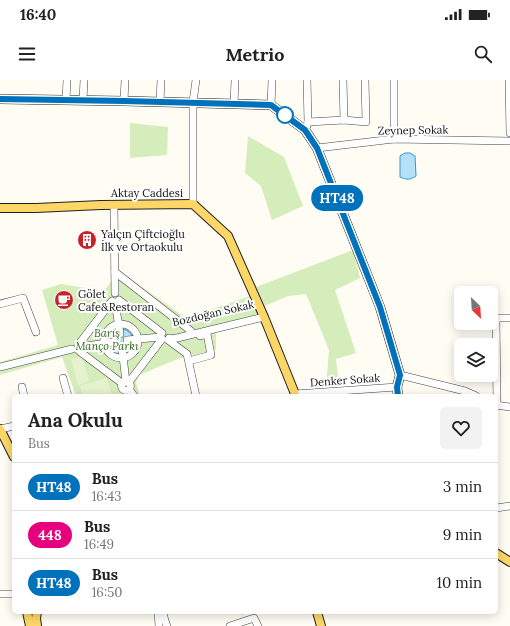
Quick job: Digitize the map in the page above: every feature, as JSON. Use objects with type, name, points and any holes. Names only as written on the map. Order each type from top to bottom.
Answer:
[{"type":"main road","points":[[0,99],[193,102],[271,105],[307,126],[380,307],[400,375],[397,387],[398,394]]},
{"type":"main road","name":"Aktay Caddesi","points":[[0,208],[193,204],[228,236],[263,315],[295,394]]},
{"type":"main road","points":[[0,429],[12,453]]},
{"type":"main road","points":[[498,554],[510,562]]},
{"type":"main road","points":[[27,614],[30,626]]},
{"type":"main road","points":[[37,614],[37,626]]},
{"type":"main road","points":[[318,614],[321,626]]},
{"type":"street","points":[[66,100],[67,80]]},
{"type":"street","points":[[83,100],[84,80]]},
{"type":"street","points":[[124,101],[125,80]]},
{"type":"street","points":[[160,102],[161,80]]},
{"type":"street","points":[[193,204],[193,102],[196,80]]},
{"type":"street","points":[[234,104],[235,80]]},
{"type":"street","points":[[271,105],[272,80]]},
{"type":"street","points":[[308,80],[307,126],[344,120],[366,122],[365,80]]},
{"type":"street","points":[[343,80],[344,120]]},
{"type":"street","points":[[394,80],[394,139]]},
{"type":"street","points":[[509,80],[510,133]]},
{"type":"street","name":"Zeynep Sokak","points":[[317,148],[394,139],[510,141]]},
{"type":"street","points":[[78,348],[120,296],[115,293],[114,205]]},
{"type":"street","points":[[115,271],[191,331]]},
{"type":"street","points":[[0,304],[24,298],[36,332]]},
{"type":"street","points":[[115,301],[120,334]]},
{"type":"street","points":[[115,301],[187,354],[196,394]]},
{"type":"street","points":[[166,338],[173,340],[263,315]]},
{"type":"street","name":"Bozdoğan Sokak","points":[[166,338],[263,315]]},
{"type":"street","points":[[496,394],[496,318],[510,318]]},
{"type":"street","points":[[118,325],[124,325],[132,329],[137,339],[137,346],[135,350],[123,358],[114,357],[110,354],[104,343],[104,338],[108,330],[118,325]]},
{"type":"street","points":[[128,340],[207,334],[211,355],[190,364]]},
{"type":"street","points":[[126,387],[166,338]]},
{"type":"street","points":[[0,367],[78,348],[113,342]]},
{"type":"street","points":[[78,348],[126,387]]},
{"type":"street","points":[[122,348],[126,387]]},
{"type":"street","points":[[400,375],[465,394]]},
{"type":"street","points":[[63,378],[67,394]]},
{"type":"street","points":[[22,387],[24,394]]},
{"type":"street","name":"Denker Sokak","points":[[308,394],[397,387]]},
{"type":"street","points":[[498,405],[510,407]]},
{"type":"street","points":[[0,429],[12,426]]},
{"type":"street","points":[[498,508],[510,506]]},
{"type":"street","points":[[0,594],[12,594]]},
{"type":"street","points":[[158,614],[160,626]]},
{"type":"street","points":[[164,614],[167,626]]},
{"type":"street","points":[[230,626],[254,618],[258,626]]},
{"type":"green space","points":[[130,123],[168,127],[167,155],[130,158]]},
{"type":"green space","points":[[248,136],[284,157],[303,206],[272,220],[261,186],[245,173]]},
{"type":"green space","points":[[353,250],[360,278],[335,290],[356,353],[336,359],[339,385],[326,387],[329,350],[306,294],[288,296],[265,306],[256,287]]},
{"type":"green space","name":"Barış Manço Parkı","points":[[119,271],[186,318],[250,296],[262,320],[216,332],[216,350],[178,359],[139,375],[136,382],[139,394],[75,394],[62,357],[0,375],[0,362],[58,345],[42,290],[61,284],[104,291]]},
{"type":"green space","points":[[82,356],[89,381],[78,385],[71,359]]},
{"type":"green space","points":[[107,378],[111,394],[82,394],[80,386]]},
{"type":"water","points":[[405,153],[410,153],[415,156],[416,176],[410,179],[400,177],[400,156]]},
{"type":"water","points":[[121,329],[130,333],[134,342],[130,351],[121,355],[112,351],[108,342],[112,333]]},
{"type":"bus line","name":"HT48","points":[[0,99],[193,102],[271,105],[305,130],[317,148],[380,307],[400,375],[397,387],[398,394]]},
{"type":"place","name":"Yalçın Çiftcioğlu İlk ve Ortaokulu","points":[[87,240]]},
{"type":"place","name":"Gölet Cafe&Restoran","points":[[64,300]]}]
